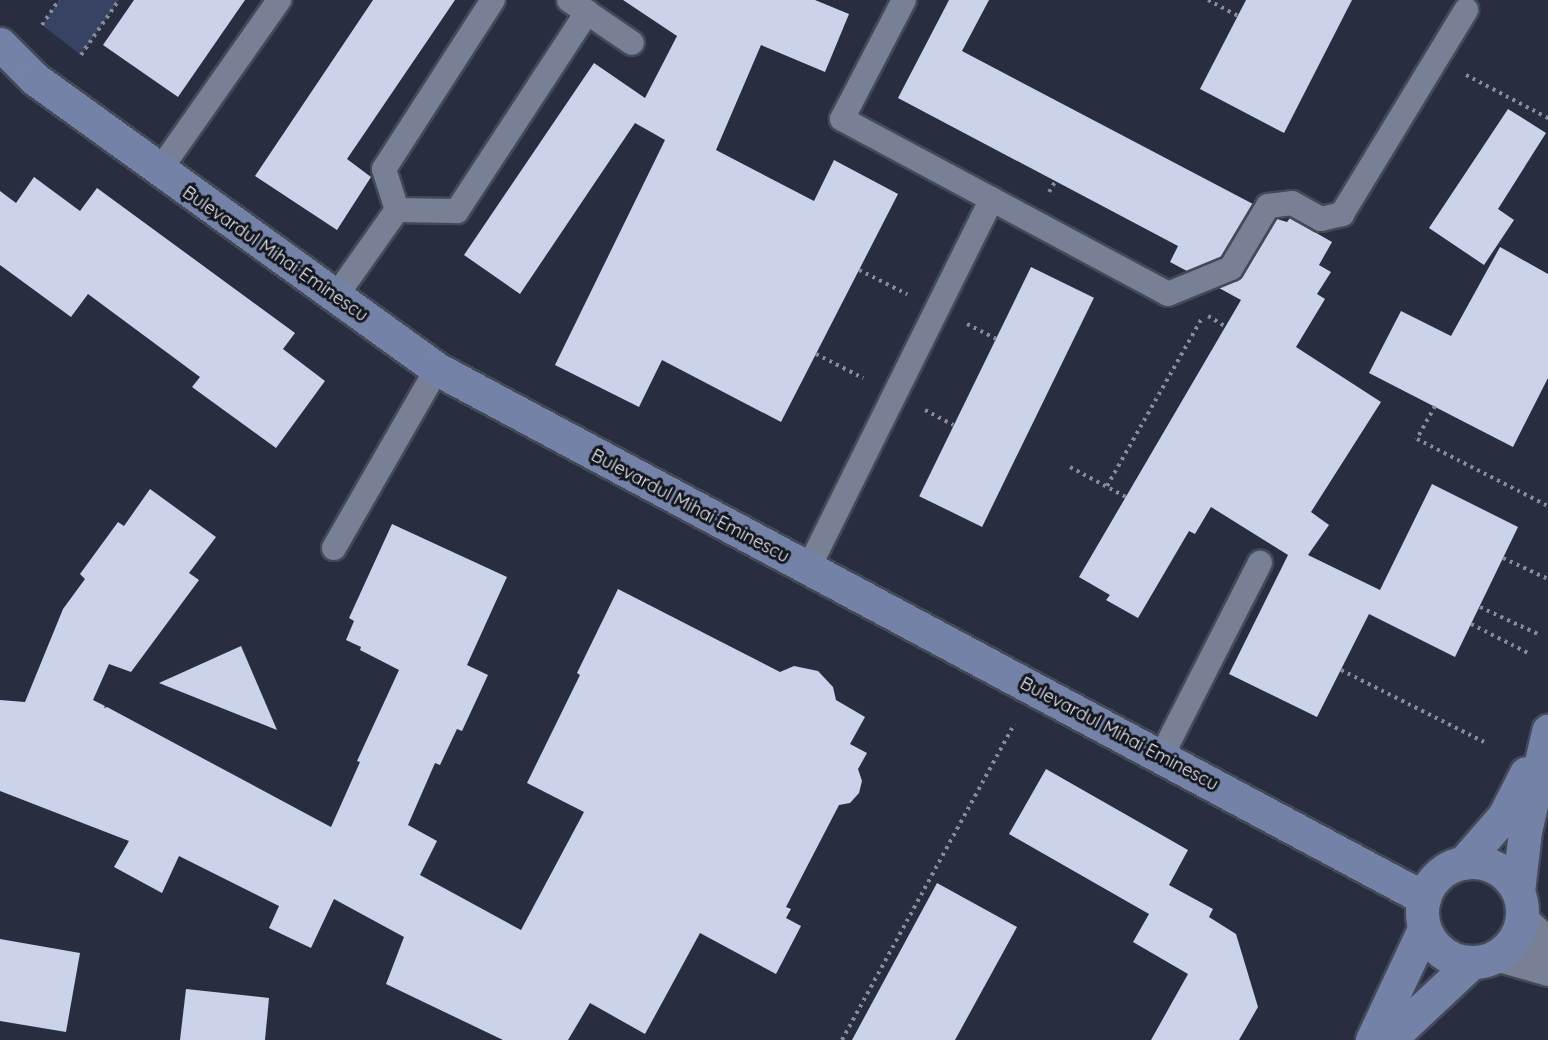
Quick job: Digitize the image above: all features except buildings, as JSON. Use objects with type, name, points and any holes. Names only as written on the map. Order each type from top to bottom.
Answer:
[{"type":"main road","name":"Bulevardul Mihai Eminescu","points":[[0,44],[35,79],[159,171],[437,369],[1161,757],[1424,914]]},
{"type":"main road","points":[[1463,862],[1504,816],[1548,729]]},
{"type":"main road","points":[[1389,1040],[1485,959],[1515,940],[1520,906],[1525,831],[1548,729]]},
{"type":"main road","points":[[1372,1040],[1424,914],[1432,881],[1446,869],[1463,862],[1485,863],[1505,873],[1520,906]]},
{"type":"main road","points":[[1424,914],[1432,943],[1443,953],[1456,960],[1485,959]]},
{"type":"street","points":[[1520,906],[1548,945]]},
{"type":"street","points":[[1485,959],[1548,969]]},
{"type":"lane","points":[[159,171],[279,0]]},
{"type":"lane","points":[[397,210],[384,169],[493,0]]},
{"type":"lane","points":[[904,0],[842,119],[1168,294],[1231,268],[1268,206],[1292,203],[1321,219],[1342,214],[1466,9]]},
{"type":"lane","points":[[397,210],[457,211],[578,6],[632,42]]},
{"type":"lane","points":[[808,569],[992,199]]},
{"type":"lane","points":[[336,296],[397,210]]},
{"type":"lane","points":[[334,548],[437,369]]},
{"type":"lane","points":[[1161,757],[1260,563]]},
{"type":"path","points":[[42,25],[59,0]]},
{"type":"path","points":[[81,55],[119,0]]},
{"type":"path","points":[[1208,0],[1238,16]]},
{"type":"path","points":[[1436,59],[1548,118]]},
{"type":"path","points":[[859,270],[909,295]]},
{"type":"path","points":[[1107,486],[1204,314]]},
{"type":"path","points":[[961,321],[996,339]]},
{"type":"path","points":[[816,354],[866,380]]},
{"type":"path","points":[[1435,406],[1417,439],[1548,506]]},
{"type":"path","points":[[919,407],[953,425]]},
{"type":"path","points":[[1070,467],[1126,497]]},
{"type":"path","points":[[1503,558],[1548,579]]},
{"type":"path","points":[[1480,607],[1540,635]]},
{"type":"path","points":[[1471,624],[1530,654]]},
{"type":"path","points":[[1341,670],[1484,742]]},
{"type":"path","points":[[842,1040],[1034,688]]},
{"type":"shaded area","points":[[59,0],[119,0],[81,55],[42,25]]}]
